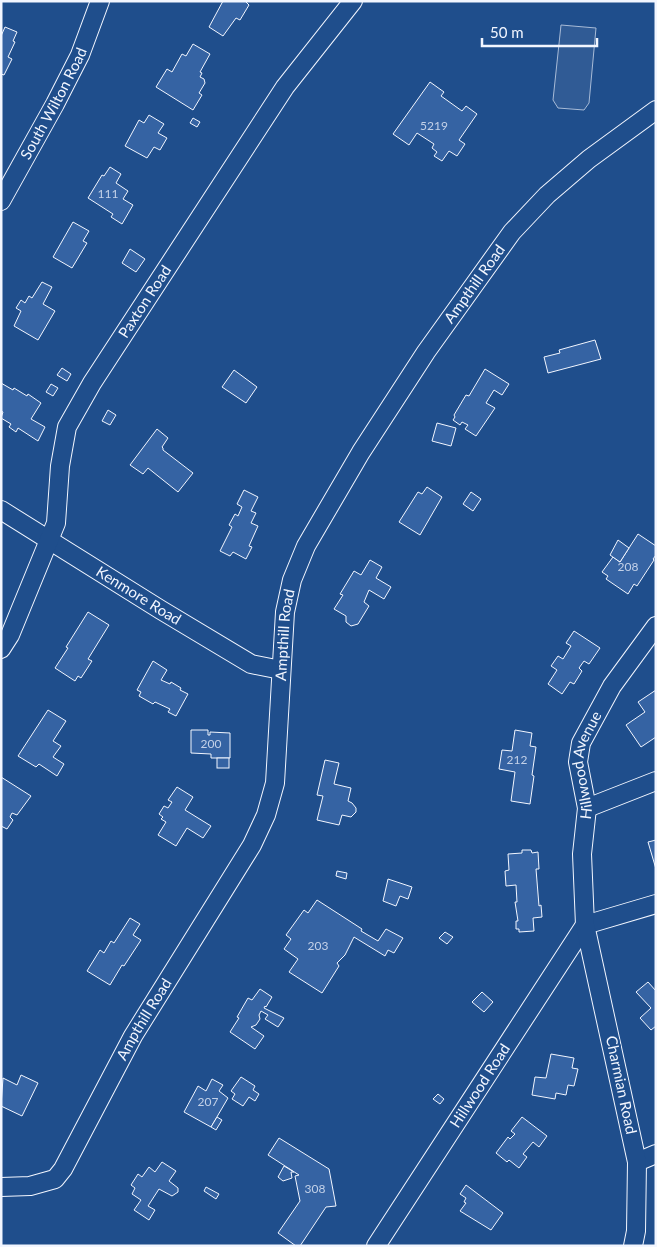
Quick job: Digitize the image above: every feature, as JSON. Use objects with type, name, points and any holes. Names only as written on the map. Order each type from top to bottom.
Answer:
[{"type":"street","name":"South Wilton Road","points":[[1,201],[80,55],[100,1]]},
{"type":"street","name":"Paxton Road","points":[[6,642],[56,523],[60,466],[67,427],[92,383],[285,87],[353,1]]},
{"type":"street","name":"Ampthill Road","points":[[1,1187],[30,1186],[55,1180],[63,1169],[133,1036],[252,845],[266,815],[276,783],[280,670],[285,612],[292,580],[306,546],[361,452],[426,352],[512,232],[547,195],[589,159],[656,110]]},
{"type":"street","name":"Kenmore Road","points":[[1,510],[251,664],[280,670]]},
{"type":"street","name":"Hillwood Avenue","points":[[585,925],[582,854],[587,808],[578,762],[581,743],[612,686],[656,626]]},
{"type":"street","points":[[587,808],[656,781]]},
{"type":"street","points":[[585,925],[656,904]]},
{"type":"street","name":"Charmian Road","points":[[585,925],[637,1162],[636,1231],[633,1246]]},
{"type":"street","name":"Hillwood Road","points":[[376,1246],[585,925]]},
{"type":"street","points":[[637,1162],[656,1154]]},
{"type":"shaded area","points":[[561,25],[596,28],[589,103],[584,110],[558,108],[553,100]]},
{"type":"building","points":[[223,1],[245,1],[249,5],[240,20],[236,18],[223,36],[209,27]]},
{"type":"building","points":[[5,27],[17,32],[13,41],[15,42],[8,57],[12,59],[4,75],[1,74],[1,36]]},
{"type":"building","points":[[193,44],[210,54],[200,72],[202,73],[200,77],[204,79],[205,83],[199,93],[202,95],[193,110],[156,87],[167,69],[172,72],[182,54],[186,56]]},
{"type":"building","points":[[430,82],[444,92],[441,96],[462,111],[466,106],[477,114],[459,140],[465,144],[457,156],[449,151],[442,161],[434,156],[437,152],[432,148],[434,144],[417,133],[409,145],[393,134]]},
{"type":"building","points":[[149,115],[164,124],[158,133],[167,138],[160,150],[154,147],[147,158],[125,146],[139,120],[144,123]]},
{"type":"building","points":[[193,118],[200,122],[197,127],[190,123]]},
{"type":"building","points":[[110,167],[121,174],[116,183],[128,191],[123,199],[133,205],[122,224],[111,217],[113,214],[88,198],[102,175],[104,176]]},
{"type":"building","points":[[73,222],[89,231],[83,241],[87,243],[72,268],[53,257]]},
{"type":"building","points":[[130,249],[145,259],[136,272],[122,263]]},
{"type":"building","points":[[42,282],[52,287],[43,304],[55,311],[38,340],[14,326],[21,311],[16,308],[21,300],[25,303],[29,296],[32,298]]},
{"type":"building","points":[[595,340],[601,359],[548,373],[544,357],[560,353],[559,350]]},
{"type":"building","points":[[62,368],[71,374],[67,381],[57,375]]},
{"type":"building","points":[[485,369],[509,384],[502,395],[494,390],[486,403],[495,408],[476,436],[465,429],[468,425],[462,422],[460,425],[453,420],[466,395],[469,396]]},
{"type":"building","points":[[234,370],[257,387],[246,403],[222,387]]},
{"type":"building","points":[[1,383],[27,396],[28,394],[41,403],[31,419],[45,427],[38,441],[18,428],[16,432],[9,427],[11,424],[1,418],[3,412],[1,411]]},
{"type":"building","points":[[51,384],[58,388],[53,396],[46,392]]},
{"type":"building","points":[[108,410],[116,415],[110,425],[102,421]]},
{"type":"building","points":[[437,423],[456,428],[451,446],[432,441]]},
{"type":"building","points":[[157,429],[168,438],[162,447],[163,450],[193,473],[178,492],[148,468],[143,474],[130,465]]},
{"type":"building","points":[[427,487],[442,497],[420,535],[399,522],[418,492],[422,494]]},
{"type":"building","points":[[244,490],[258,497],[251,511],[256,513],[251,523],[258,526],[249,546],[252,547],[246,559],[233,552],[230,556],[220,551],[232,527],[229,525],[235,514],[238,516],[242,507],[237,504]]},
{"type":"building","points":[[471,492],[481,499],[473,511],[463,504]]},
{"type":"building","points":[[638,534],[656,546],[656,555],[637,586],[634,584],[628,594],[606,579],[608,576],[602,572],[613,557],[620,562]]},
{"type":"building","points":[[618,540],[629,548],[620,562],[610,555]]},
{"type":"building","points":[[370,560],[382,567],[376,578],[391,587],[384,599],[369,590],[364,602],[369,606],[358,624],[351,626],[346,622],[346,616],[334,609],[343,595],[340,594],[354,571],[361,575]]},
{"type":"building","points":[[88,612],[109,625],[88,659],[92,661],[81,678],[78,676],[75,681],[55,668]]},
{"type":"building","points":[[574,631],[600,648],[589,664],[584,661],[579,668],[582,671],[574,684],[570,682],[562,694],[548,684],[557,670],[551,666],[558,656],[563,659],[571,646],[566,643]]},
{"type":"building","points":[[153,661],[167,670],[161,680],[170,684],[171,682],[188,694],[176,716],[168,712],[170,709],[155,702],[153,704],[139,696],[141,692],[137,690]]},
{"type":"building","points":[[656,690],[656,737],[641,747],[626,725],[645,712],[638,702]]},
{"type":"building","points":[[48,710],[66,721],[53,741],[61,746],[53,757],[64,764],[57,776],[39,764],[36,767],[18,756]]},
{"type":"building","points":[[191,730],[208,730],[208,735],[210,735],[210,732],[230,733],[230,758],[211,758],[211,754],[191,753]]},
{"type":"building","points":[[515,730],[532,733],[530,746],[536,747],[530,804],[511,801],[515,772],[499,769],[502,750],[512,751]]},
{"type":"building","points":[[217,758],[229,758],[229,768],[217,768]]},
{"type":"building","points":[[325,760],[339,763],[334,784],[351,788],[348,801],[356,808],[356,812],[351,817],[342,815],[339,825],[317,820],[323,796],[317,795]]},
{"type":"building","points":[[1,777],[31,796],[17,815],[12,813],[10,817],[13,820],[7,829],[1,826]]},
{"type":"building","points":[[177,787],[193,797],[185,810],[211,826],[203,838],[187,828],[176,846],[158,835],[166,822],[161,819],[163,817],[159,814],[164,806],[168,808],[172,802],[168,800]]},
{"type":"building","points":[[656,840],[656,869],[648,842]]},
{"type":"building","points":[[522,850],[531,850],[532,853],[538,852],[539,869],[536,869],[539,906],[541,905],[542,917],[533,918],[534,931],[519,932],[519,929],[516,929],[516,921],[518,921],[515,902],[517,902],[516,885],[506,886],[505,871],[509,870],[508,854],[522,853]]},
{"type":"building","points":[[337,871],[347,873],[346,879],[336,876]]},
{"type":"building","points":[[388,879],[412,887],[408,899],[400,896],[396,906],[383,901]]},
{"type":"building","points":[[317,900],[378,941],[386,929],[403,938],[394,953],[388,950],[385,956],[354,937],[345,955],[337,963],[339,966],[322,993],[289,972],[298,959],[284,949],[291,939],[286,935],[304,910],[308,913]]},
{"type":"building","points":[[130,918],[140,924],[133,935],[141,940],[110,985],[87,971],[100,950],[104,953],[111,941],[114,943]]},
{"type":"building","points":[[445,932],[453,937],[447,944],[439,938]]},
{"type":"building","points":[[648,982],[656,991],[656,1026],[651,1030],[640,1018],[651,1008],[636,992]]},
{"type":"building","points":[[260,989],[272,997],[264,1008],[284,1018],[278,1027],[265,1019],[268,1015],[261,1011],[260,1019],[256,1025],[251,1027],[264,1036],[255,1049],[230,1032],[248,998],[252,1000]]},
{"type":"building","points":[[482,992],[493,1002],[484,1012],[472,1002]]},
{"type":"building","points":[[551,1054],[574,1058],[572,1068],[578,1069],[574,1086],[568,1085],[566,1095],[556,1093],[555,1099],[532,1095],[535,1077],[546,1078]]},
{"type":"building","points":[[21,1075],[38,1083],[22,1116],[1,1106],[3,1078],[17,1085]]},
{"type":"building","points":[[241,1077],[255,1086],[253,1090],[259,1094],[255,1101],[249,1097],[243,1106],[232,1099],[235,1094],[231,1091]]},
{"type":"building","points":[[212,1079],[223,1085],[219,1091],[228,1098],[211,1127],[184,1112],[198,1086],[206,1091]]},
{"type":"building","points":[[438,1094],[444,1099],[440,1104],[433,1099]]},
{"type":"building","points":[[217,1117],[222,1120],[216,1130],[211,1127]]},
{"type":"building","points":[[522,1117],[547,1136],[539,1147],[533,1142],[523,1154],[527,1157],[519,1168],[509,1160],[507,1162],[496,1153],[508,1137],[510,1139],[515,1134],[511,1131]]},
{"type":"building","points":[[279,1138],[329,1169],[336,1206],[326,1207],[300,1246],[296,1246],[278,1233],[300,1201],[295,1176],[299,1175],[268,1155]]},
{"type":"building","points":[[162,1162],[176,1171],[169,1181],[178,1188],[178,1192],[172,1196],[159,1189],[148,1206],[155,1210],[149,1220],[134,1210],[141,1200],[132,1194],[135,1188],[131,1185],[138,1174],[142,1177],[149,1167],[155,1172]]},
{"type":"building","points":[[284,1166],[294,1172],[291,1172],[292,1178],[283,1181],[278,1177]]},
{"type":"building","points":[[466,1185],[503,1213],[491,1230],[460,1211],[466,1203],[464,1202],[466,1198],[460,1194]]},
{"type":"building","points":[[206,1187],[219,1194],[216,1199],[204,1191]]}]
